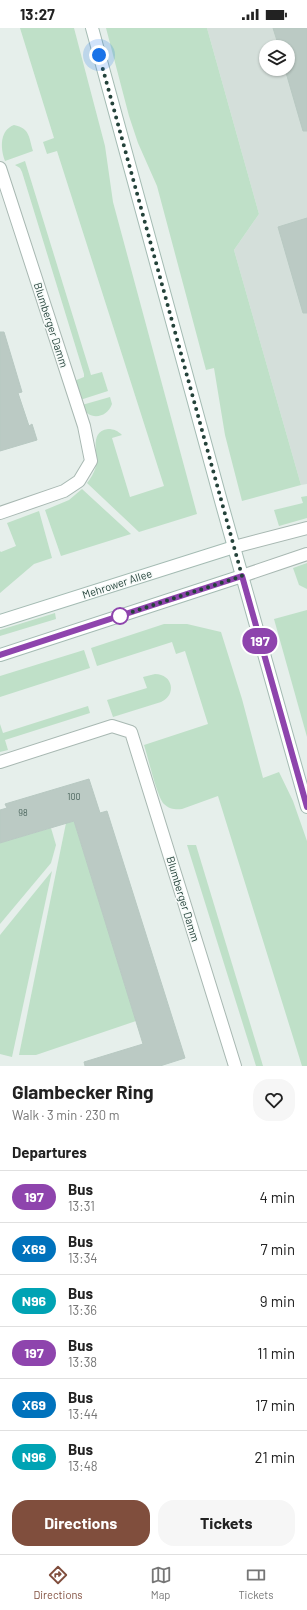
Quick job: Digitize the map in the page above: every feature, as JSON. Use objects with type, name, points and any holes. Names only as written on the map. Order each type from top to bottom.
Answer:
[{"type":"main road","points":[[92,28],[242,576],[307,807]]},
{"type":"main road","name":"Blumberger Damm","points":[[0,168],[84,426],[91,461],[79,481],[64,492],[0,513]]},
{"type":"main road","name":"Mehrower Allee","points":[[0,622],[234,547],[307,528]]},
{"type":"main road","points":[[0,655],[307,554]]},
{"type":"main road","name":"Blumberger Damm","points":[[0,762],[112,726],[130,732],[235,1066]]},
{"type":"shaded area","points":[[207,28],[307,28],[307,484],[301,485],[234,250],[259,214]]},
{"type":"green space","points":[[20,28],[74,28],[105,146],[113,202],[197,514],[139,532],[87,483],[96,466],[96,438],[102,431],[112,429],[116,430],[122,435],[112,438],[130,497],[164,486],[57,151],[47,154],[43,142],[54,138]]},
{"type":"green space","points":[[106,28],[207,28],[259,214],[234,250],[301,485],[242,501],[225,435],[214,368],[206,370],[157,186],[138,143],[129,116]]},
{"type":"green space","points":[[14,125],[23,128],[26,131],[33,151],[5,161],[2,150],[2,140],[9,127]]},
{"type":"green space","points":[[25,161],[91,375],[102,372],[108,391],[80,400],[74,381],[84,377],[84,374],[22,172],[20,168],[15,165]]},
{"type":"green space","points":[[110,397],[112,404],[106,413],[102,415],[92,416],[88,414],[82,405]]},
{"type":"green space","points":[[82,489],[131,534],[61,556],[45,510],[69,500]]},
{"type":"green space","points":[[307,496],[307,518],[279,526],[274,510],[303,503],[301,497]]},
{"type":"green space","points":[[39,511],[52,558],[34,564],[0,593],[0,551],[1,552],[16,546],[7,523]]},
{"type":"green space","points":[[307,563],[307,589],[299,585],[293,568]]},
{"type":"green space","points":[[307,610],[307,737],[274,619]]},
{"type":"green space","points":[[55,613],[56,619],[0,636],[0,630]]},
{"type":"green space","points":[[164,624],[187,624],[221,632],[242,699],[263,778],[279,772],[293,801],[307,841],[307,1066],[302,1066],[218,796],[182,809],[173,809],[164,804],[158,794],[144,745],[208,724],[185,651],[176,654],[172,642],[97,666],[91,648]]},
{"type":"green space","points":[[84,650],[90,668],[0,697],[0,676]]},
{"type":"green space","points":[[155,674],[166,677],[171,685],[171,690],[166,699],[161,702],[113,717],[107,700],[147,688],[143,677]]},
{"type":"green space","points":[[88,706],[90,713],[5,740],[8,750],[0,752],[0,724],[3,733]]},
{"type":"green space","points":[[74,821],[136,1021],[36,1055],[19,1055],[66,823]]},
{"type":"green space","points":[[51,828],[56,845],[51,863],[0,924],[0,843]]},
{"type":"green space","points":[[187,845],[196,845],[263,1066],[256,1066]]},
{"type":"green space","points":[[52,871],[12,1057],[0,1054],[0,935]]},
{"type":"building","points":[[273,28],[307,28],[307,131],[303,131],[287,76],[295,76],[295,40],[277,40]]},
{"type":"building","points":[[307,218],[307,313],[303,313],[278,227]]},
{"type":"building","points":[[0,332],[4,332],[22,392],[18,393],[29,426],[32,424],[37,440],[0,451]]},
{"type":"building","points":[[89,779],[100,813],[107,811],[185,1058],[160,1066],[85,1066],[84,1062],[143,1044],[74,821],[0,843],[0,810],[7,808],[5,804]]},
{"type":"bus line","name":"197","points":[[0,655],[242,576],[307,807]]},
{"type":"route","points":[[99,55],[242,576],[120,616]]}]
